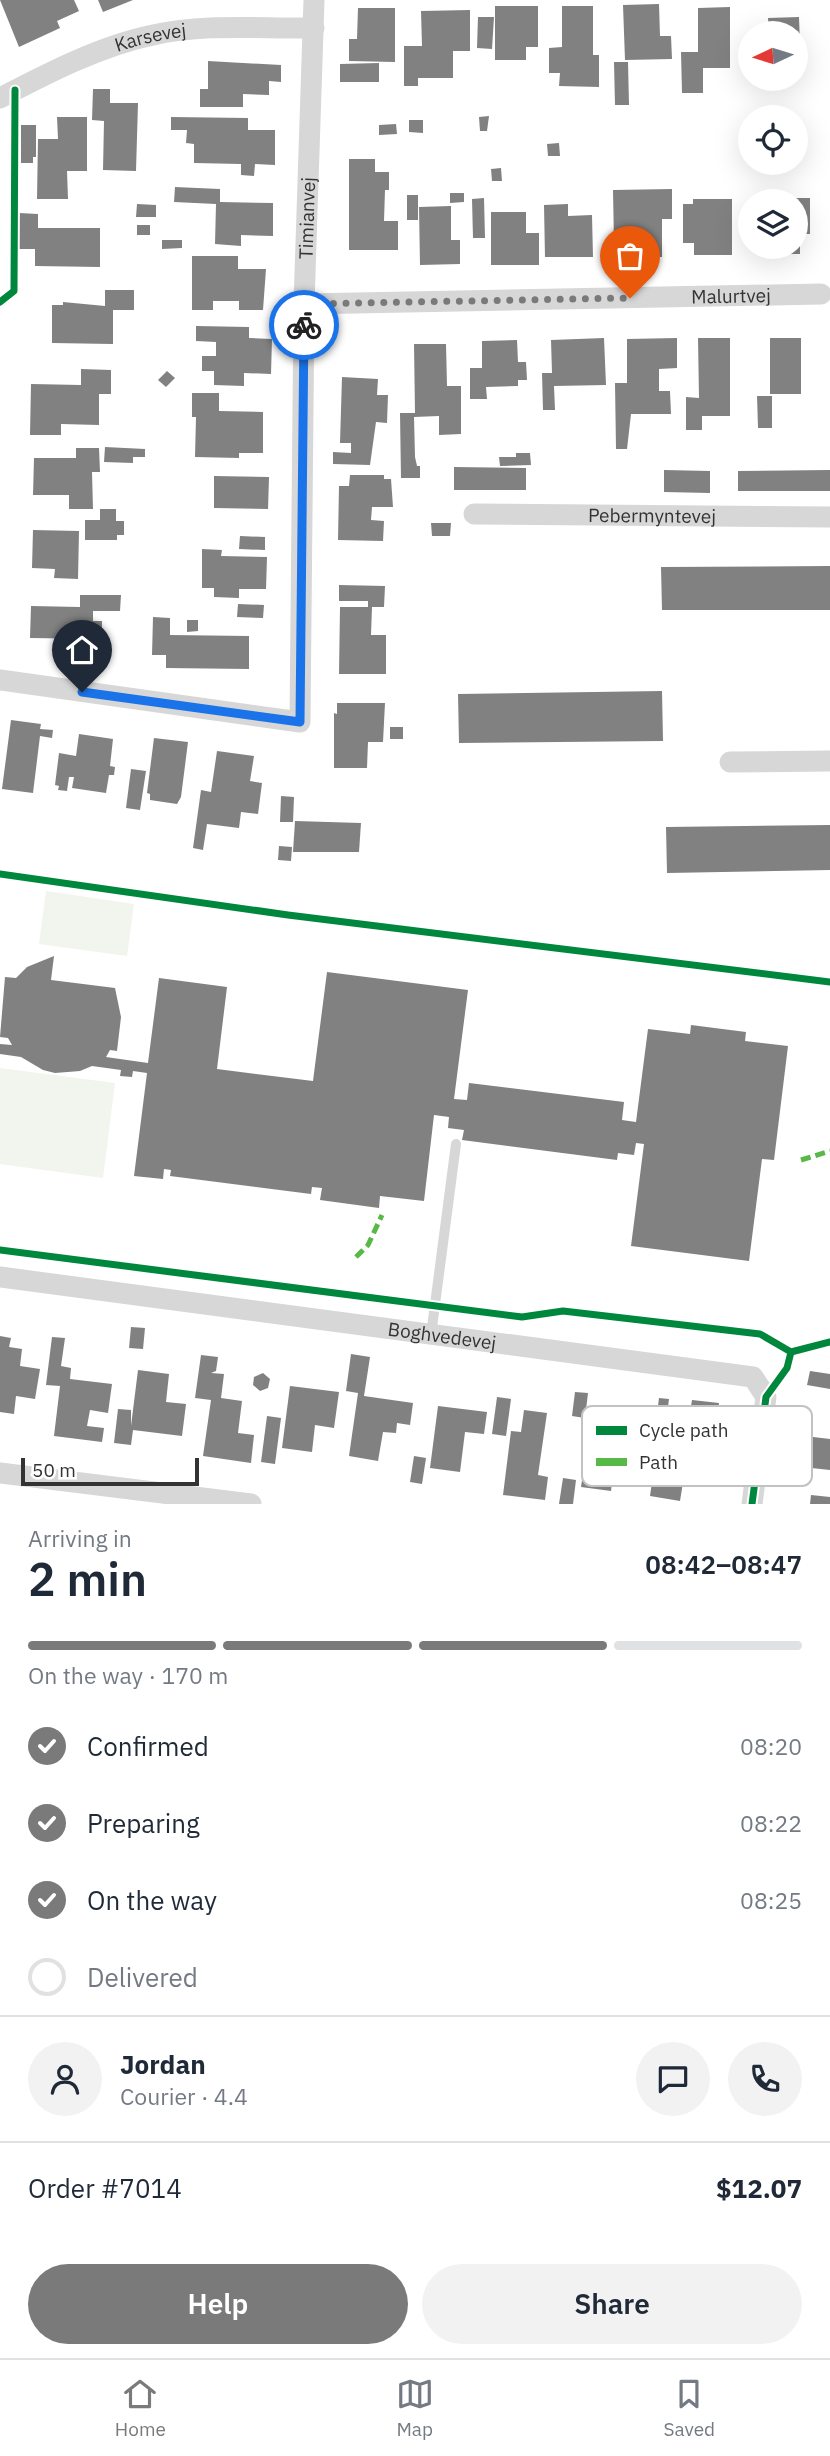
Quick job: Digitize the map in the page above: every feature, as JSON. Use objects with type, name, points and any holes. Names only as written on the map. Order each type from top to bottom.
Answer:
[{"type":"street","name":"Timianvej","points":[[0,680],[300,722],[304,304],[314,0]]},
{"type":"street","name":"Karsevej","points":[[0,98],[113,46],[154,34],[193,29],[314,28]]},
{"type":"street","name":"Malurtvej","points":[[304,304],[821,294]]},
{"type":"street","name":"Pebermyntevej","points":[[474,514],[830,517]]},
{"type":"street","points":[[730,762],[830,761]]},
{"type":"street","name":"Boghvedevej","points":[[0,1278],[753,1377],[766,1398],[765,1406]]},
{"type":"street","points":[[0,1473],[211,1502],[251,1504]]},
{"type":"street","name":"Boghvedevej","points":[[752,1504],[754,1486]]},
{"type":"lane","points":[[430,1335],[456,1144]]},
{"type":"shaded area","points":[[46,891],[134,904],[127,956],[39,944]]},
{"type":"shaded area","points":[[0,1068],[115,1083],[103,1178],[0,1164]]},
{"type":"building","points":[[0,0],[74,0],[79,11],[57,21],[60,28],[19,47]]},
{"type":"building","points":[[98,0],[133,0],[103,12]]},
{"type":"building","points":[[659,4],[660,36],[671,36],[672,59],[625,60],[623,5]]},
{"type":"building","points":[[495,6],[538,6],[538,47],[526,47],[526,60],[495,60]]},
{"type":"building","points":[[562,6],[593,6],[593,55],[599,55],[599,87],[559,86],[560,73],[549,73],[549,48],[562,47]]},
{"type":"building","points":[[730,7],[730,68],[703,68],[703,93],[682,93],[681,52],[698,52],[698,8]]},
{"type":"building","points":[[358,8],[395,8],[395,62],[349,61],[349,39],[357,39]]},
{"type":"building","points":[[470,10],[470,51],[453,51],[453,78],[418,78],[418,86],[404,86],[404,46],[422,46],[421,11]]},
{"type":"building","points":[[478,17],[494,17],[492,49],[477,48]]},
{"type":"building","points":[[799,17],[799,21],[768,21],[768,18]]},
{"type":"building","points":[[208,61],[281,65],[281,82],[269,81],[269,95],[243,94],[243,107],[200,107],[200,89],[208,89]]},
{"type":"building","points":[[614,62],[628,62],[629,105],[615,105]]},
{"type":"building","points":[[379,63],[379,82],[340,82],[340,64]]},
{"type":"building","points":[[93,89],[110,89],[110,103],[138,103],[136,171],[103,170],[104,121],[92,120]]},
{"type":"building","points":[[489,116],[487,131],[480,131],[479,117]]},
{"type":"building","points":[[57,117],[87,117],[87,171],[67,171],[68,199],[37,199],[38,139],[58,139]]},
{"type":"building","points":[[171,117],[248,118],[248,130],[275,130],[275,165],[255,164],[254,176],[241,175],[241,164],[194,163],[194,144],[186,143],[187,130],[171,130]]},
{"type":"building","points":[[409,120],[423,120],[423,133],[409,132]]},
{"type":"building","points":[[396,124],[397,134],[379,135],[379,125]]},
{"type":"building","points":[[21,125],[36,125],[36,157],[33,157],[33,163],[21,163]]},
{"type":"building","points":[[559,143],[560,156],[548,156],[547,144]]},
{"type":"building","points":[[349,159],[375,159],[375,172],[389,172],[389,190],[385,190],[384,221],[398,221],[398,250],[349,250]]},
{"type":"building","points":[[501,168],[502,181],[492,181],[491,169]]},
{"type":"building","points":[[175,187],[220,189],[220,202],[273,203],[273,236],[241,235],[241,246],[215,244],[216,204],[174,202]]},
{"type":"building","points":[[672,189],[672,219],[662,219],[662,257],[625,257],[625,244],[614,244],[613,190]]},
{"type":"building","points":[[450,193],[464,193],[464,202],[450,203]]},
{"type":"building","points":[[407,195],[418,195],[418,220],[407,220]]},
{"type":"building","points":[[484,198],[485,238],[473,238],[472,199]]},
{"type":"building","points":[[808,198],[810,198],[808,234]]},
{"type":"building","points":[[693,199],[732,199],[732,255],[694,255],[694,243],[683,243],[683,204],[693,204]]},
{"type":"building","points":[[137,204],[156,205],[156,217],[136,217]]},
{"type":"building","points":[[568,204],[568,216],[592,215],[593,257],[545,257],[544,205]]},
{"type":"building","points":[[451,206],[451,240],[460,240],[460,264],[420,265],[419,207]]},
{"type":"building","points":[[491,212],[526,212],[526,233],[539,233],[539,265],[491,265]]},
{"type":"building","points":[[19,213],[38,214],[38,228],[100,228],[100,267],[35,266],[35,249],[18,249]]},
{"type":"building","points":[[137,225],[150,225],[150,235],[137,235]]},
{"type":"building","points":[[162,240],[182,240],[182,248],[162,249]]},
{"type":"building","points":[[192,256],[238,256],[238,269],[266,269],[263,310],[239,310],[239,301],[213,301],[213,310],[192,310]]},
{"type":"building","points":[[105,290],[134,290],[134,310],[113,310],[113,344],[52,343],[52,305],[63,305],[63,302],[105,306]]},
{"type":"building","points":[[196,326],[249,327],[249,338],[272,339],[271,374],[244,373],[244,386],[214,385],[214,371],[202,371],[202,356],[216,356],[216,342],[196,341]]},
{"type":"building","points":[[604,338],[606,385],[554,386],[555,410],[543,410],[542,373],[552,373],[551,340]]},
{"type":"building","points":[[677,338],[677,368],[659,369],[659,391],[670,391],[671,414],[631,414],[627,449],[616,449],[615,383],[627,383],[627,339]]},
{"type":"building","points":[[698,338],[730,338],[730,416],[702,416],[702,430],[686,430],[686,397],[699,398]]},
{"type":"building","points":[[770,338],[801,338],[801,394],[770,394]]},
{"type":"building","points":[[517,340],[518,362],[526,362],[527,380],[518,380],[518,386],[486,387],[487,399],[470,399],[470,368],[482,368],[482,341]]},
{"type":"building","points":[[414,344],[446,344],[447,386],[461,386],[461,434],[439,435],[439,416],[414,417],[415,457],[417,466],[420,466],[420,478],[401,478],[400,413],[415,413]]},
{"type":"building","points":[[81,369],[111,370],[111,394],[99,394],[99,425],[61,424],[61,435],[30,435],[31,384],[81,385]]},
{"type":"building","points":[[167,371],[175,378],[166,387],[158,380]]},
{"type":"building","points":[[342,377],[378,379],[377,395],[388,395],[387,423],[376,422],[370,465],[333,464],[333,452],[351,453],[351,443],[340,443]]},
{"type":"building","points":[[192,393],[219,393],[219,411],[263,412],[263,453],[239,453],[239,458],[195,457],[196,417],[192,417]]},
{"type":"building","points":[[757,396],[772,396],[772,428],[758,428]]},
{"type":"building","points":[[105,447],[145,449],[145,457],[133,457],[133,463],[104,462]]},
{"type":"building","points":[[76,448],[99,448],[100,472],[92,472],[93,509],[69,509],[69,495],[33,495],[34,458],[76,458]]},
{"type":"building","points":[[516,453],[530,453],[531,465],[500,466],[499,457],[516,457]]},
{"type":"building","points":[[454,467],[526,468],[526,490],[454,490]]},
{"type":"building","points":[[664,470],[710,471],[710,493],[664,492]]},
{"type":"building","points":[[830,470],[830,491],[738,491],[738,471]]},
{"type":"building","points":[[350,475],[384,475],[384,479],[391,479],[393,507],[372,507],[371,520],[384,521],[383,541],[338,540],[339,486],[349,486]]},
{"type":"building","points":[[214,476],[269,477],[268,509],[214,508]]},
{"type":"building","points":[[100,509],[116,509],[116,521],[124,521],[124,535],[117,535],[117,540],[85,540],[85,520],[100,520]]},
{"type":"building","points":[[431,523],[451,523],[450,536],[432,536]]},
{"type":"building","points":[[33,530],[79,531],[78,579],[54,578],[55,569],[32,568]]},
{"type":"building","points":[[240,536],[265,537],[265,550],[239,549]]},
{"type":"building","points":[[202,549],[222,550],[221,556],[267,557],[266,589],[239,589],[239,598],[214,597],[214,588],[202,588]]},
{"type":"building","points":[[830,566],[830,610],[662,610],[661,567]]},
{"type":"building","points":[[339,585],[385,586],[384,607],[372,607],[371,635],[386,635],[386,674],[339,674],[340,607],[368,607],[368,601],[339,601]]},
{"type":"building","points":[[80,595],[121,595],[120,611],[93,611],[93,621],[102,621],[102,639],[30,638],[31,606],[80,607]]},
{"type":"building","points":[[238,604],[264,605],[263,618],[237,617]]},
{"type":"building","points":[[153,617],[170,618],[170,635],[249,636],[249,669],[166,668],[166,655],[152,655]]},
{"type":"building","points":[[187,620],[198,620],[198,631],[187,632]]},
{"type":"building","points":[[662,691],[663,741],[459,743],[458,694]]},
{"type":"building","points":[[337,703],[385,703],[383,742],[368,742],[367,768],[334,768],[334,713],[337,714]]},
{"type":"building","points":[[11,720],[41,724],[40,729],[53,730],[52,738],[40,736],[33,793],[2,789]]},
{"type":"building","points":[[390,727],[403,727],[403,739],[390,739]]},
{"type":"building","points":[[79,734],[113,739],[110,766],[115,767],[114,775],[109,775],[106,793],[72,788],[74,777],[69,777],[67,791],[58,790],[59,786],[55,785],[59,753],[76,756]]},
{"type":"building","points":[[154,738],[188,742],[181,797],[177,804],[150,800],[150,794],[147,793]]},
{"type":"building","points":[[217,751],[254,756],[250,781],[262,783],[258,814],[241,812],[239,828],[207,824],[203,850],[193,848],[201,790],[211,792]]},
{"type":"building","points":[[131,769],[146,771],[140,810],[126,808]]},
{"type":"building","points":[[281,796],[294,797],[293,822],[280,822]]},
{"type":"building","points":[[295,821],[361,823],[359,852],[293,852]]},
{"type":"building","points":[[830,825],[830,870],[667,873],[666,827]]},
{"type":"building","points":[[279,846],[292,847],[291,861],[278,860]]},
{"type":"building","points":[[54,956],[51,980],[115,988],[121,1017],[117,1051],[110,1050],[106,1057],[148,1063],[159,978],[227,987],[217,1069],[313,1081],[327,972],[468,990],[454,1099],[467,1100],[469,1083],[624,1102],[622,1120],[636,1122],[648,1029],[690,1034],[691,1025],[746,1032],[745,1041],[788,1046],[774,1160],[762,1159],[749,1261],[631,1246],[644,1144],[636,1143],[634,1155],[618,1153],[617,1160],[462,1140],[464,1130],[448,1128],[449,1117],[434,1115],[424,1201],[380,1196],[379,1208],[320,1200],[322,1188],[312,1187],[311,1194],[170,1176],[171,1170],[164,1169],[163,1179],[134,1176],[147,1073],[133,1071],[132,1077],[120,1076],[121,1070],[92,1066],[80,1071],[55,1073],[43,1070],[21,1057],[0,1054],[0,1044],[12,1045],[8,1038],[0,1037],[5,977],[16,978],[27,967]]},
{"type":"building","points":[[131,1327],[145,1328],[143,1349],[129,1348]]},
{"type":"building","points":[[0,1336],[11,1338],[9,1347],[22,1349],[20,1366],[40,1369],[35,1399],[16,1396],[14,1414],[0,1412]]},
{"type":"building","points":[[52,1337],[65,1338],[61,1366],[71,1368],[70,1379],[112,1384],[108,1413],[90,1410],[87,1426],[104,1428],[102,1442],[54,1436],[60,1386],[46,1385]]},
{"type":"building","points":[[351,1354],[370,1357],[364,1396],[413,1403],[410,1425],[397,1423],[396,1433],[383,1432],[378,1461],[349,1456],[358,1393],[346,1391]]},
{"type":"building","points":[[201,1355],[218,1357],[216,1371],[211,1373],[224,1374],[221,1398],[242,1401],[238,1433],[254,1435],[251,1463],[203,1456],[211,1400],[195,1398]]},
{"type":"building","points":[[138,1370],[169,1374],[166,1402],[186,1404],[182,1436],[133,1430],[131,1445],[114,1443],[118,1409],[131,1410],[131,1426]]},
{"type":"building","points":[[810,1371],[830,1374],[830,1389],[807,1385]]},
{"type":"building","points":[[263,1373],[270,1379],[268,1388],[260,1391],[253,1385],[254,1377]]},
{"type":"building","points":[[290,1386],[339,1392],[334,1428],[315,1425],[312,1452],[282,1448]]},
{"type":"building","points":[[575,1392],[588,1393],[586,1406],[582,1406],[582,1418],[572,1416]]},
{"type":"building","points":[[497,1397],[511,1399],[506,1436],[492,1434]]},
{"type":"building","points":[[659,1398],[669,1399],[668,1406],[658,1406]]},
{"type":"building","points":[[692,1400],[719,1403],[719,1406],[691,1406]]},
{"type":"building","points":[[438,1406],[487,1412],[484,1434],[465,1432],[460,1472],[430,1468]]},
{"type":"building","points":[[524,1410],[547,1413],[538,1475],[548,1477],[545,1500],[503,1495],[511,1431],[521,1432]]},
{"type":"building","points":[[267,1416],[281,1418],[275,1464],[261,1462]]},
{"type":"building","points":[[812,1437],[830,1439],[830,1470],[812,1468]]},
{"type":"building","points":[[414,1456],[426,1458],[422,1484],[410,1482]]},
{"type":"building","points":[[563,1478],[576,1480],[573,1504],[559,1504]]},
{"type":"building","points":[[582,1480],[582,1486],[612,1486],[611,1491],[581,1487]]},
{"type":"building","points":[[651,1486],[682,1486],[680,1501],[650,1496]]},
{"type":"building","points":[[811,1495],[830,1497],[830,1504],[810,1504]]},
{"type":"marked path","points":[[801,1160],[830,1151]]},
{"type":"marked path","points":[[356,1257],[368,1245],[382,1215]]},
{"type":"cycle path","points":[[0,302],[14,291],[15,90]]},
{"type":"cycle path","points":[[0,874],[288,915],[830,982]]},
{"type":"cycle path","points":[[0,1250],[522,1317],[563,1311],[760,1334],[791,1352],[830,1342]]},
{"type":"cycle path","points":[[765,1406],[766,1397],[787,1368],[791,1352]]},
{"type":"cycle path","points":[[752,1504],[754,1486]]},
{"type":"way so far","points":[[304,325],[304,304],[630,298]]},
{"type":"route","points":[[82,692],[300,722],[304,325]]}]
